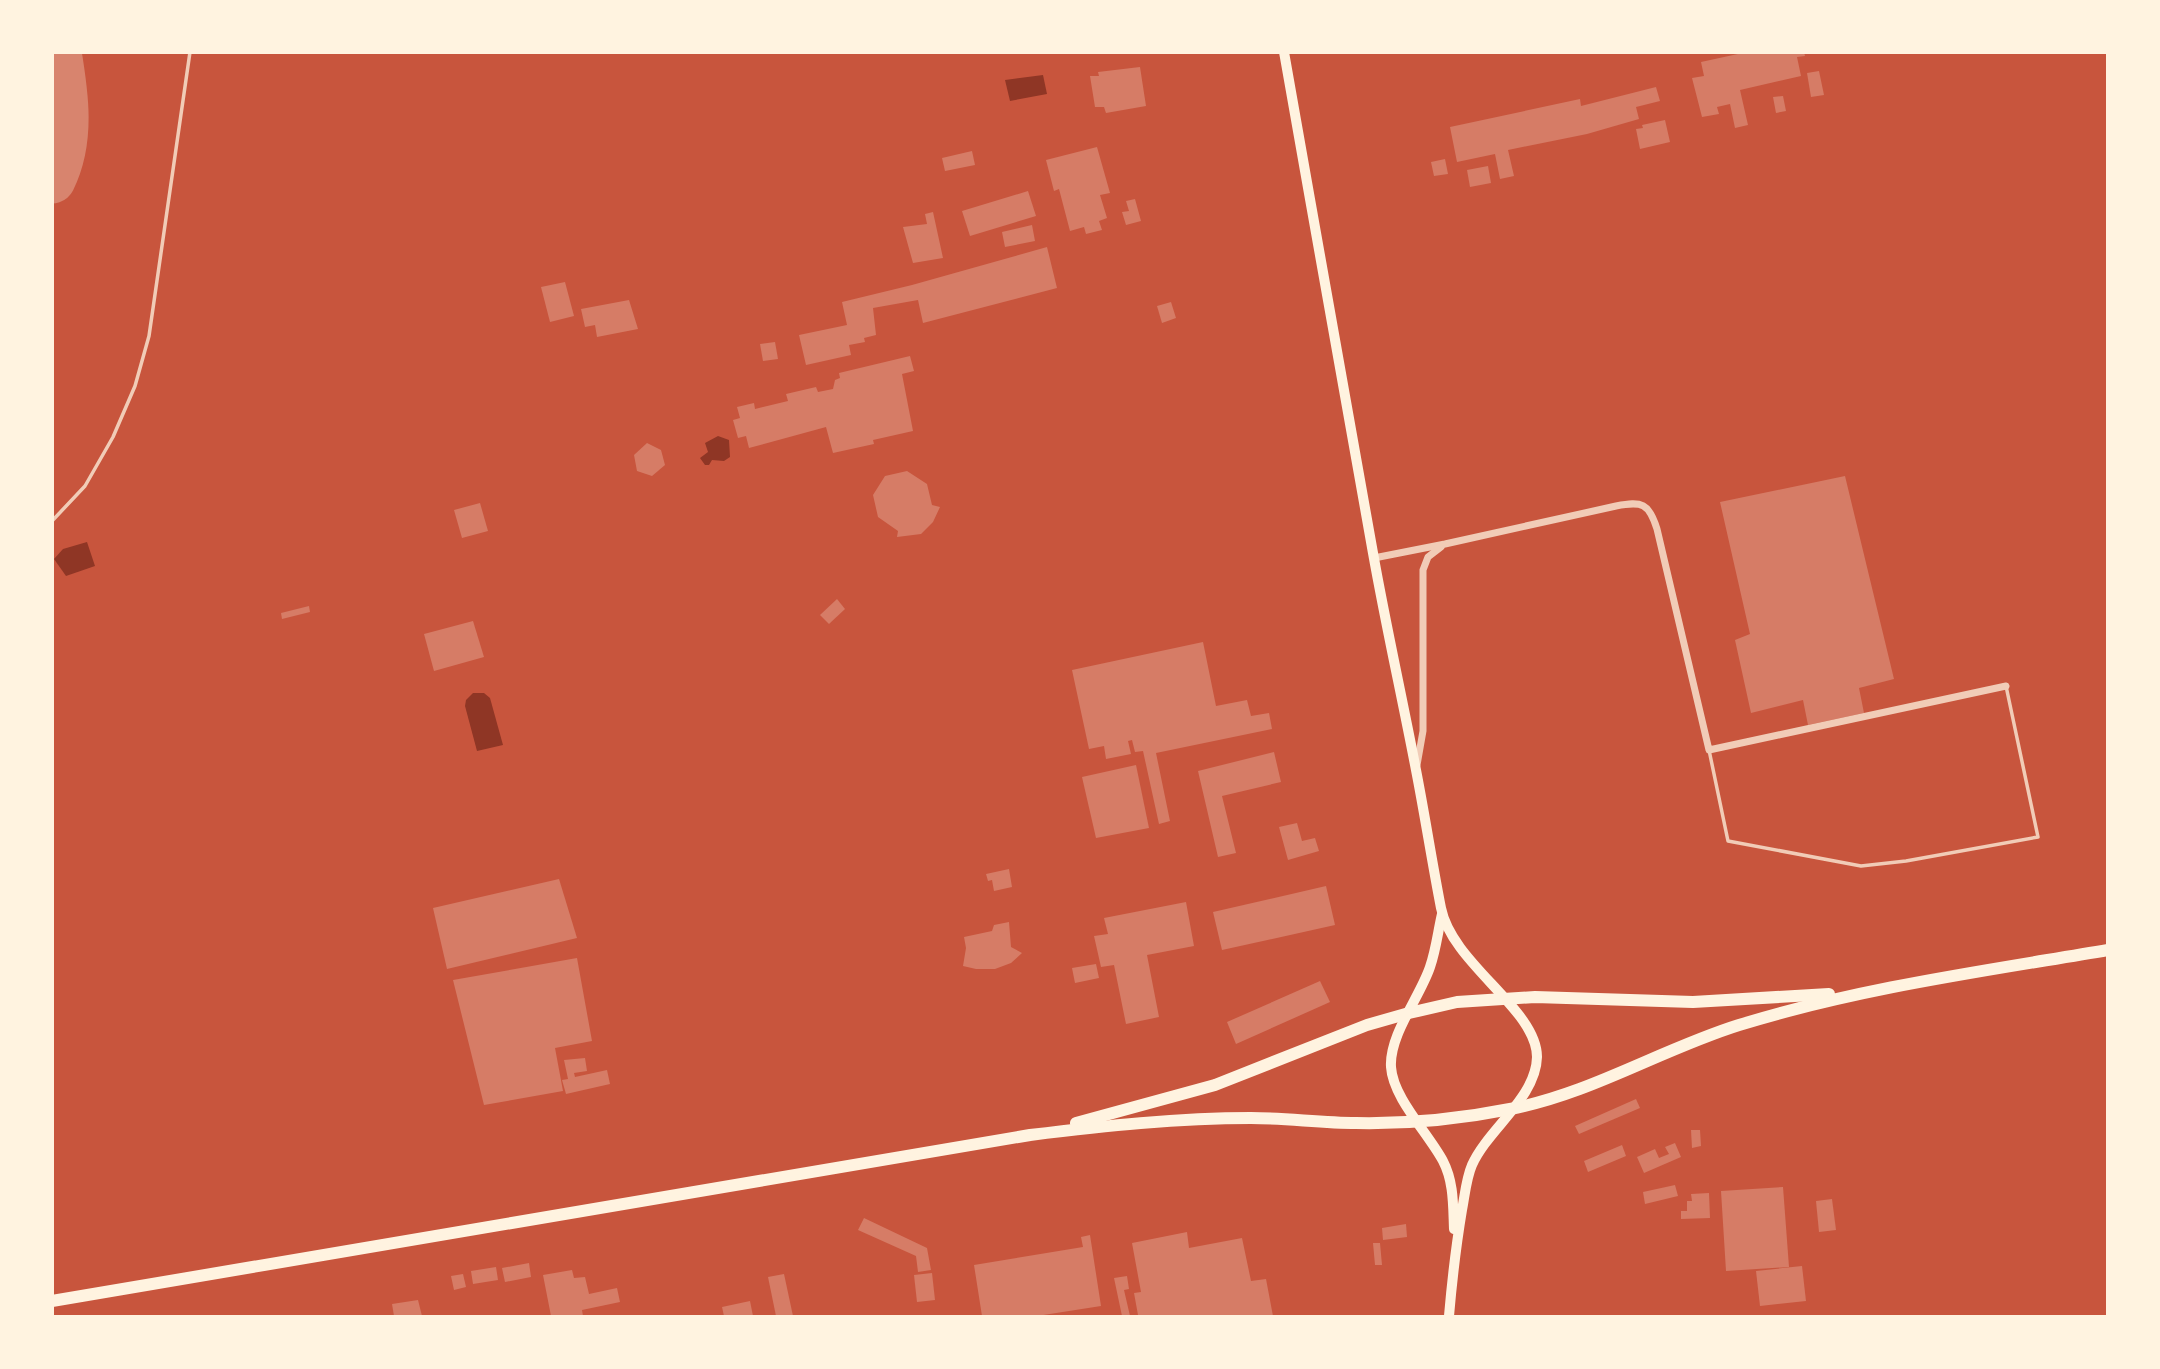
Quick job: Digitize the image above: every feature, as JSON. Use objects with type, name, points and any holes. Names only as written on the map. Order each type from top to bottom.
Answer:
[{"type":"main road","points":[[1284,52],[1374,558],[1442,914],[1470,961],[1530,1031],[1537,1054],[1532,1077],[1513,1109],[1493,1132],[1472,1165],[1454,1253],[1449,1317]]},
{"type":"main road","points":[[1442,914],[1430,967],[1393,1051],[1391,1068],[1398,1088],[1443,1161],[1450,1178],[1454,1253]]},
{"type":"main road","points":[[1030,1135],[1215,1085],[1346,1033],[1409,1013],[1457,1002],[1545,997],[1706,1002],[1769,999],[1882,988],[2108,950]]},
{"type":"main road","points":[[52,1301],[1030,1135],[1210,1119],[1254,1118],[1357,1123],[1417,1121],[1513,1109],[1575,1090],[1720,1031],[1882,988]]},
{"type":"street","points":[[1374,558],[1616,506],[1645,505],[1650,510],[1657,529],[1709,750],[2006,687]]},
{"type":"street","points":[[1416,769],[1423,731],[1423,570],[1428,557],[1445,544]]},
{"type":"lane","points":[[52,521],[85,486],[113,437],[135,386],[149,336],[190,52]]},
{"type":"lane","points":[[1709,750],[1728,841],[1861,866],[1906,861],[2038,837],[2006,687]]},
{"type":"shaded area","points":[[1043,75],[1047,94],[1010,101],[1005,80]]},
{"type":"shaded area","points":[[718,436],[729,440],[730,457],[724,461],[712,460],[709,465],[705,465],[700,458],[708,452],[705,443]]},
{"type":"shaded area","points":[[87,542],[95,566],[66,576],[54,559],[63,549]]},
{"type":"shaded area","points":[[473,693],[484,693],[490,698],[503,745],[477,751],[465,706],[466,700]]},
{"type":"building","points":[[1747,52],[1804,52],[1805,56],[1797,57],[1801,76],[1740,90],[1748,125],[1735,128],[1730,104],[1717,107],[1719,114],[1702,117],[1692,78],[1704,76],[1701,62]]},
{"type":"building","points":[[1140,67],[1146,106],[1106,113],[1104,107],[1095,107],[1090,76],[1099,76],[1098,72]]},
{"type":"building","points":[[1819,71],[1824,95],[1811,97],[1807,73]]},
{"type":"building","points":[[1656,87],[1660,101],[1636,107],[1639,119],[1587,134],[1508,150],[1514,176],[1500,179],[1495,154],[1457,162],[1450,127],[1580,99],[1581,106]]},
{"type":"building","points":[[1783,96],[1786,111],[1776,113],[1773,97]]},
{"type":"building","points":[[1665,120],[1670,142],[1640,149],[1636,129]]},
{"type":"building","points":[[1097,147],[1110,193],[1100,195],[1107,218],[1099,221],[1102,230],[1086,234],[1084,227],[1070,231],[1059,189],[1054,191],[1046,160]]},
{"type":"building","points":[[972,151],[975,165],[945,171],[942,158]]},
{"type":"building","points":[[1445,159],[1448,174],[1434,176],[1431,162]]},
{"type":"building","points":[[1488,166],[1491,183],[1470,187],[1467,170]]},
{"type":"building","points":[[1028,191],[1036,216],[970,236],[962,211]]},
{"type":"building","points":[[1135,199],[1141,221],[1126,225],[1122,212],[1129,211],[1126,201]]},
{"type":"building","points":[[933,212],[943,258],[913,263],[903,227],[927,224],[925,214]]},
{"type":"building","points":[[1032,225],[1035,241],[1005,247],[1002,232]]},
{"type":"building","points":[[1047,247],[1057,288],[923,323],[918,300],[873,308],[876,335],[864,338],[865,342],[849,345],[851,355],[806,365],[799,335],[847,325],[842,302]]},
{"type":"building","points":[[565,282],[574,316],[550,322],[541,287]]},
{"type":"building","points":[[629,300],[638,329],[597,337],[595,325],[585,327],[581,309]]},
{"type":"building","points":[[1171,302],[1176,318],[1162,323],[1157,306]]},
{"type":"building","points":[[775,342],[778,359],[763,361],[760,344]]},
{"type":"building","points":[[910,356],[914,371],[902,374],[913,431],[873,440],[874,444],[833,453],[826,427],[749,448],[746,436],[738,438],[733,420],[740,418],[737,407],[754,403],[755,409],[788,401],[786,394],[816,387],[818,392],[833,389],[835,380],[840,378],[839,373]]},
{"type":"building","points":[[647,443],[661,450],[665,465],[652,476],[637,471],[634,455]]},
{"type":"building","points":[[907,471],[927,484],[932,505],[940,507],[933,522],[921,534],[897,537],[898,531],[878,517],[873,495],[885,476]]},
{"type":"building","points":[[1845,476],[1894,679],[1859,688],[1864,713],[1808,725],[1803,700],[1751,713],[1735,640],[1750,634],[1720,502]]},
{"type":"building","points":[[480,503],[488,531],[462,538],[454,510]]},
{"type":"building","points":[[837,599],[845,609],[829,624],[820,615]]},
{"type":"building","points":[[309,606],[310,612],[282,619],[281,613]]},
{"type":"building","points":[[473,621],[484,657],[434,671],[424,634]]},
{"type":"building","points":[[1203,642],[1216,706],[1247,700],[1251,716],[1269,713],[1272,729],[1156,753],[1170,821],[1159,824],[1143,751],[1135,752],[1132,740],[1128,741],[1131,754],[1106,759],[1104,746],[1089,749],[1072,670]]},
{"type":"building","points":[[1274,752],[1281,782],[1222,796],[1236,853],[1218,857],[1198,771]]},
{"type":"building","points":[[1136,765],[1149,828],[1096,838],[1082,777]]},
{"type":"building","points":[[1297,823],[1302,841],[1315,838],[1319,851],[1288,860],[1279,827]]},
{"type":"building","points":[[1009,869],[1012,887],[994,891],[992,880],[988,881],[986,874]]},
{"type":"building","points":[[559,879],[577,938],[447,969],[433,908]]},
{"type":"building","points":[[1326,886],[1335,925],[1222,950],[1213,912]]},
{"type":"building","points":[[1186,902],[1194,946],[1147,955],[1159,1017],[1126,1024],[1114,965],[1101,967],[1094,936],[1108,934],[1104,918]]},
{"type":"building","points":[[1009,922],[1011,947],[1022,953],[1011,963],[995,969],[963,966],[966,948],[964,937],[992,931],[994,925]]},
{"type":"building","points":[[577,958],[592,1041],[555,1048],[563,1091],[484,1105],[453,980]]},
{"type":"building","points":[[1096,964],[1099,978],[1075,983],[1072,968]]},
{"type":"building","points":[[1320,981],[1330,1002],[1236,1044],[1227,1022]]},
{"type":"building","points":[[585,1058],[587,1071],[574,1073],[575,1077],[607,1070],[610,1084],[566,1094],[562,1080],[568,1079],[564,1060]]},
{"type":"building","points":[[1636,1099],[1640,1108],[1579,1134],[1575,1126]]},
{"type":"building","points":[[1691,1130],[1700,1130],[1701,1146],[1692,1148]]},
{"type":"building","points":[[1675,1143],[1681,1157],[1644,1173],[1637,1157],[1655,1149],[1659,1158],[1669,1154],[1665,1147]]},
{"type":"building","points":[[1622,1145],[1626,1156],[1588,1172],[1584,1161]]},
{"type":"building","points":[[1675,1185],[1678,1196],[1645,1204],[1643,1192]]},
{"type":"building","points":[[1783,1187],[1789,1267],[1726,1271],[1721,1191]]},
{"type":"building","points":[[1709,1193],[1710,1218],[1681,1219],[1681,1211],[1687,1211],[1687,1201],[1692,1201],[1691,1194]]},
{"type":"building","points":[[1832,1199],[1836,1230],[1819,1232],[1816,1201]]},
{"type":"building","points":[[864,1218],[927,1248],[931,1270],[918,1272],[916,1256],[858,1230]]},
{"type":"building","points":[[1406,1224],[1407,1237],[1383,1240],[1382,1228]]},
{"type":"building","points":[[1187,1232],[1189,1248],[1242,1238],[1251,1281],[1266,1279],[1273,1316],[1138,1315],[1134,1293],[1141,1292],[1132,1243]]},
{"type":"building","points":[[1090,1235],[1101,1306],[1037,1316],[982,1316],[974,1265],[1083,1247],[1081,1237]]},
{"type":"building","points":[[1373,1243],[1380,1243],[1382,1265],[1375,1265]]},
{"type":"building","points":[[529,1263],[531,1277],[505,1282],[502,1268]]},
{"type":"building","points":[[1802,1266],[1806,1301],[1760,1306],[1756,1271]]},
{"type":"building","points":[[496,1267],[498,1280],[473,1284],[471,1271]]},
{"type":"building","points":[[572,1270],[574,1278],[585,1277],[589,1294],[617,1288],[620,1302],[582,1310],[583,1316],[551,1316],[543,1275]]},
{"type":"building","points":[[932,1273],[935,1300],[917,1302],[914,1275]]},
{"type":"building","points":[[463,1274],[466,1287],[454,1290],[451,1276]]},
{"type":"building","points":[[784,1274],[793,1316],[776,1316],[768,1277]]},
{"type":"building","points":[[1127,1276],[1129,1289],[1124,1290],[1130,1316],[1122,1316],[1114,1278]]},
{"type":"building","points":[[418,1300],[422,1316],[394,1316],[392,1304]]},
{"type":"building","points":[[750,1301],[753,1316],[724,1316],[722,1307]]},
{"type":"taxiway","points":[[52,180],[65,133],[63,84],[58,52]]}]
